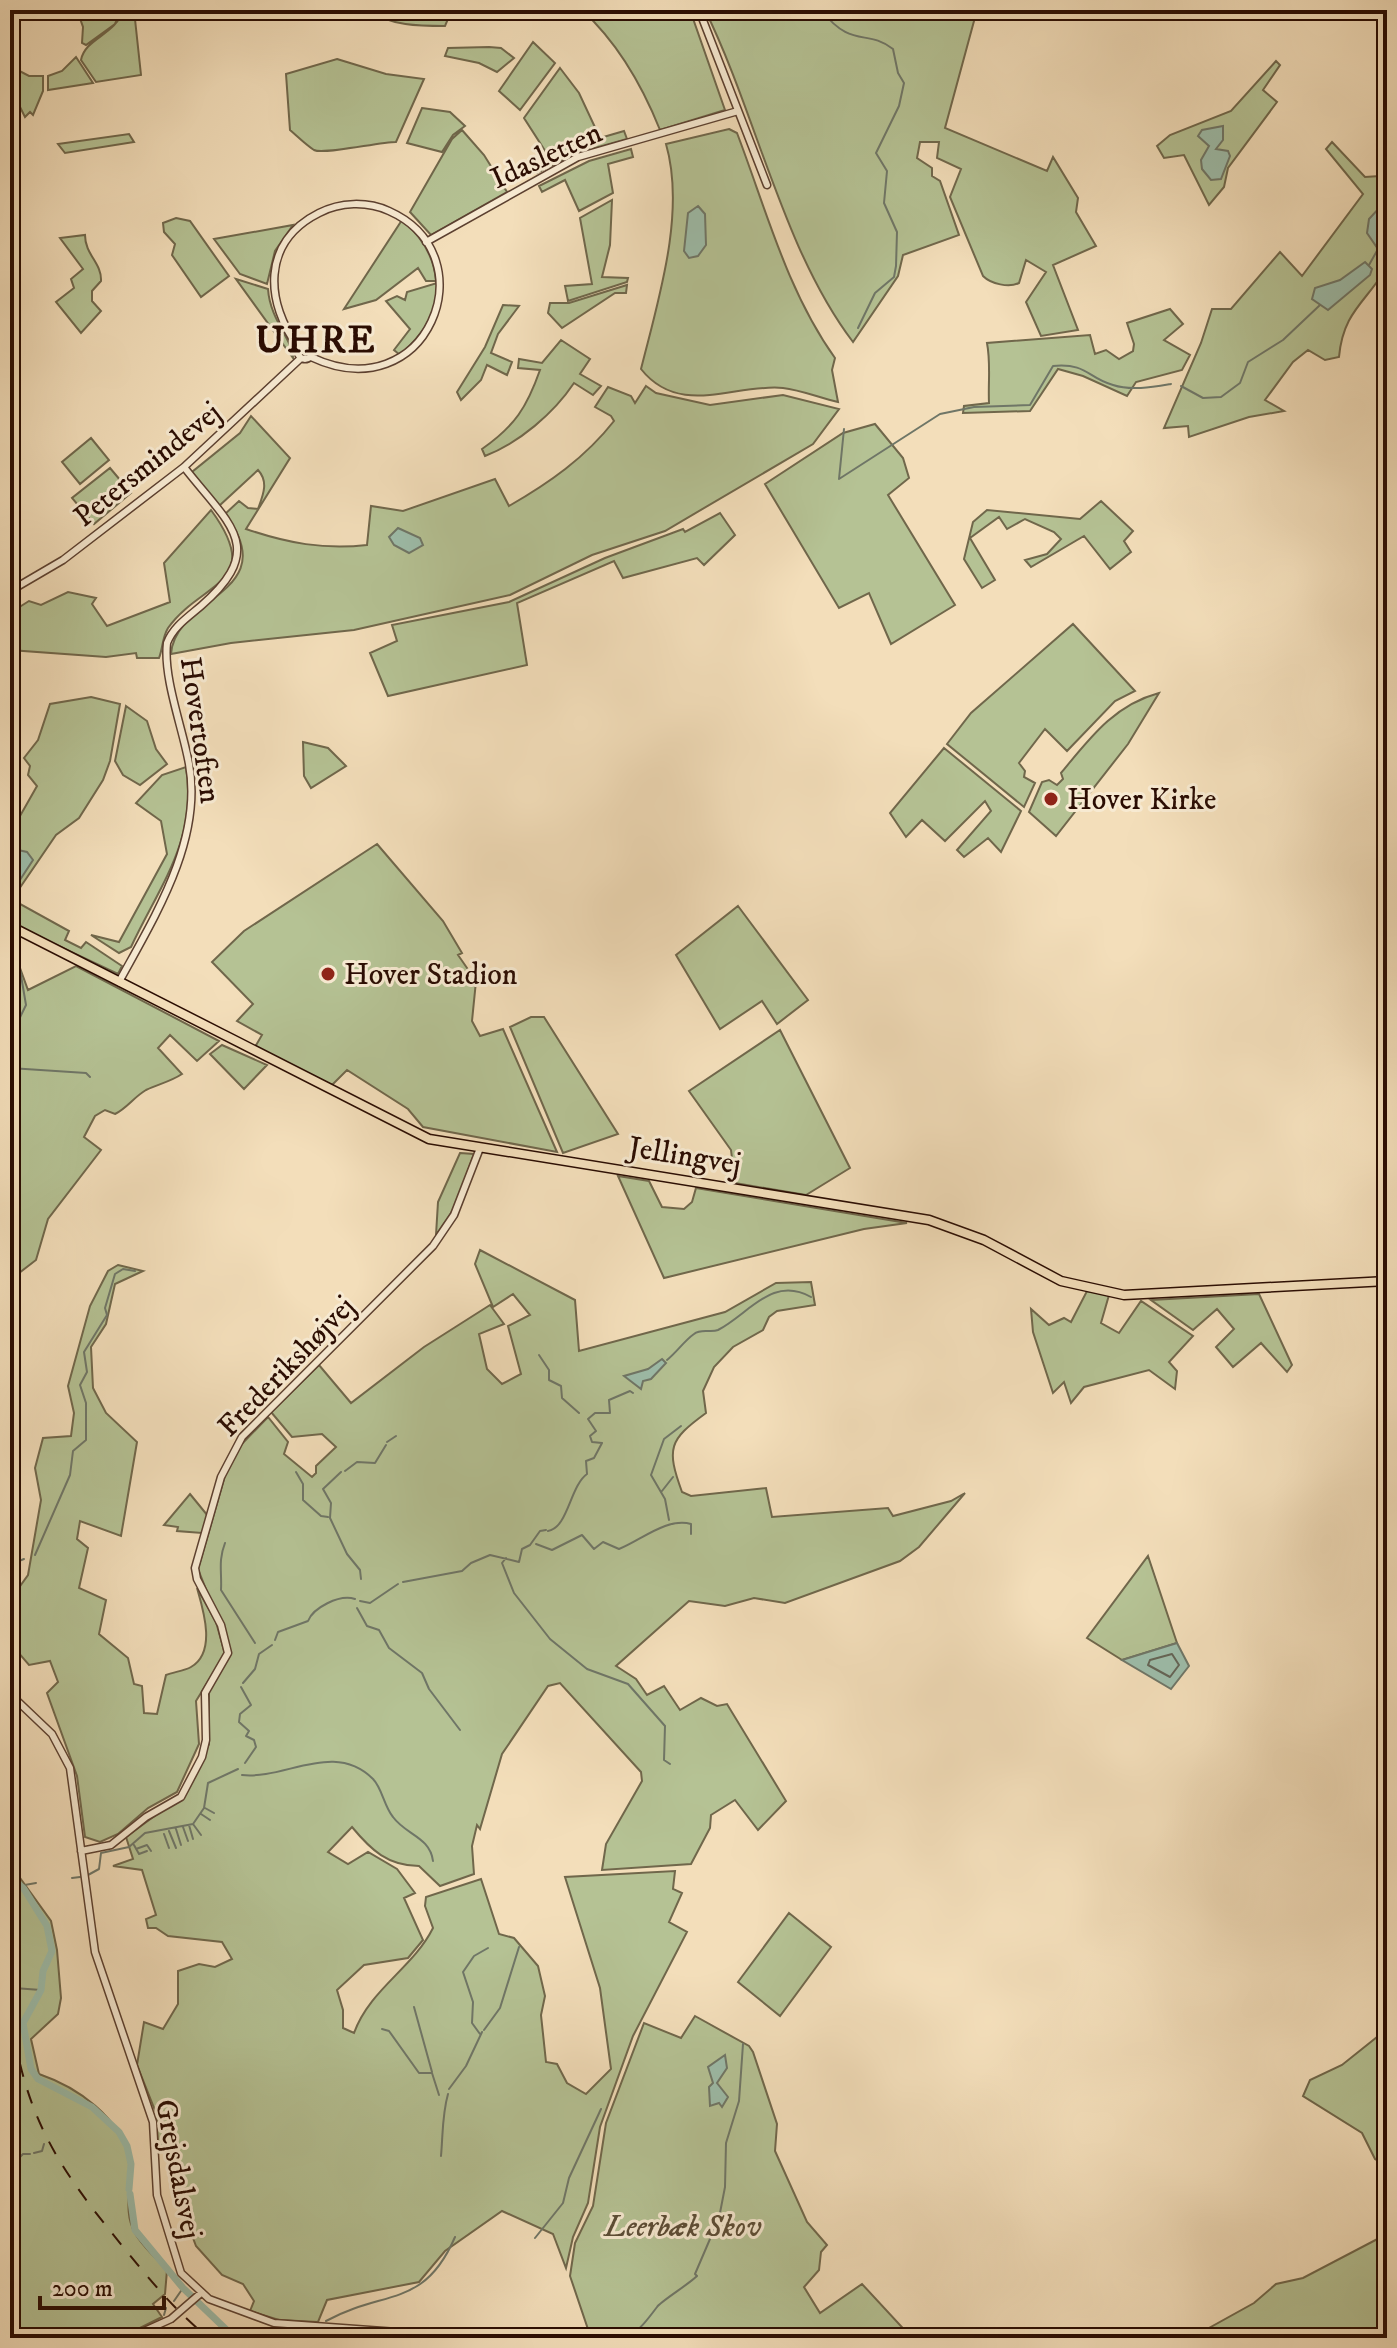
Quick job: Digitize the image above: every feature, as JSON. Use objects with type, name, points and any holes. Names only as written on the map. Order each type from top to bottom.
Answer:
[{"type":"main road","name":"Jellingvej","points":[[10,926],[414,1132],[440,1141],[929,1220],[975,1236],[1061,1281],[1124,1295],[1387,1281]]},
{"type":"street","points":[[699,10],[767,185]]},
{"type":"street","name":"Idasletten","points":[[426,242],[578,157],[738,111]]},
{"type":"street","points":[[373,205],[402,217],[426,242],[437,268],[439,295],[431,323],[418,343],[391,363],[371,369],[343,369],[311,357],[301,358],[299,348],[282,324],[273,287],[281,252],[306,221],[337,206],[373,205]]},
{"type":"street","points":[[299,348],[309,346],[311,357]]},
{"type":"street","name":"Petersmindevej","points":[[10,591],[63,560],[184,467],[301,358]]},
{"type":"street","name":"Hovertoften","points":[[119,982],[181,857],[192,823],[192,782],[168,662],[168,640],[177,627],[228,582],[237,560],[232,529],[184,467]]},
{"type":"street","name":"Frederikshøjvej","points":[[81,1851],[111,1845],[146,1817],[181,1797],[205,1749],[205,1693],[227,1658],[228,1646],[197,1579],[195,1568],[221,1477],[233,1450],[267,1411],[433,1246],[454,1215],[480,1148]]},
{"type":"street","name":"Grejsdalsvej","points":[[10,1694],[45,1725],[63,1751],[73,1783],[95,1952],[153,2122],[157,2195],[177,2266],[197,2297],[274,2323],[479,2338]]},
{"type":"street","points":[[129,2338],[171,2319],[197,2297]]},
{"type":"green space","points":[[77,10],[121,10],[115,24],[86,45],[82,43],[83,27]]},
{"type":"green space","points":[[123,10],[134,10],[141,75],[96,82],[81,60],[88,46],[114,25]]},
{"type":"green space","points":[[371,10],[416,10],[448,19],[445,26],[405,24],[386,19]]},
{"type":"green space","points":[[582,10],[690,10],[725,110],[660,130],[628,66],[607,36]]},
{"type":"green space","points":[[705,10],[977,10],[945,128],[1047,171],[1053,157],[1078,198],[1076,212],[1096,246],[1053,265],[1078,330],[1041,336],[1026,302],[1046,272],[1026,260],[1019,283],[1000,284],[983,276],[950,197],[961,169],[937,158],[939,142],[920,142],[917,158],[932,168],[932,176],[940,181],[959,235],[903,255],[898,276],[853,342],[829,306],[789,224],[740,92]]},
{"type":"green space","points":[[533,42],[555,63],[520,110],[499,91]]},
{"type":"green space","points":[[448,48],[501,48],[514,58],[497,72],[479,63],[445,56]]},
{"type":"green space","points":[[76,57],[93,83],[48,90],[48,76],[62,71]]},
{"type":"green space","points":[[337,59],[386,74],[424,79],[396,142],[320,151],[311,148],[290,130],[286,74]]},
{"type":"green space","points":[[1276,61],[1280,65],[1263,90],[1277,102],[1228,168],[1224,187],[1209,205],[1184,155],[1164,158],[1157,146],[1170,135],[1231,111]]},
{"type":"green space","points":[[10,66],[29,76],[43,76],[43,91],[33,115],[30,112],[25,117],[10,87]]},
{"type":"green space","points":[[560,68],[579,93],[600,138],[624,131],[627,139],[574,154],[537,173],[533,166],[549,157],[524,118]]},
{"type":"green space","points":[[422,108],[450,112],[465,126],[453,135],[442,152],[407,143]]},
{"type":"green space","points":[[729,129],[737,133],[791,277],[818,332],[835,358],[832,370],[838,402],[783,388],[690,395],[656,384],[641,369],[662,286],[671,228],[673,199],[666,144]]},
{"type":"green space","points":[[462,130],[484,155],[507,192],[431,235],[410,212],[452,139]]},
{"type":"green space","points":[[129,134],[134,142],[65,153],[58,144]]},
{"type":"green space","points":[[1332,142],[1365,177],[1380,176],[1387,170],[1387,263],[1378,281],[1350,318],[1339,357],[1325,360],[1308,350],[1293,362],[1265,400],[1284,411],[1249,417],[1189,437],[1188,426],[1164,428],[1201,343],[1212,309],[1231,309],[1280,252],[1302,276],[1363,194],[1326,149]]},
{"type":"green space","points":[[631,149],[633,157],[608,164],[613,193],[579,211],[565,180],[542,192],[539,186],[589,161]]},
{"type":"green space","points":[[612,200],[610,245],[602,277],[628,278],[627,282],[568,301],[565,286],[592,284],[580,218]]},
{"type":"green space","points":[[176,218],[190,221],[229,276],[201,297],[172,255],[175,244],[164,232],[163,223]]},
{"type":"green space","points":[[402,220],[425,247],[433,263],[436,281],[426,281],[418,268],[376,300],[344,309]]},
{"type":"green space","points":[[293,225],[275,251],[267,284],[240,274],[214,239]]},
{"type":"green space","points":[[85,235],[101,275],[101,281],[92,291],[92,301],[101,311],[81,333],[56,302],[74,288],[71,279],[83,269],[60,238]]},
{"type":"green space","points":[[236,279],[268,289],[273,310],[293,358]]},
{"type":"green space","points":[[437,283],[432,315],[400,355],[394,350],[410,329],[386,301],[397,296],[405,300],[407,292]]},
{"type":"green space","points":[[627,285],[626,293],[615,293],[562,328],[548,313],[550,303],[569,303]]},
{"type":"green space","points":[[503,305],[519,306],[498,334],[491,353],[512,362],[507,375],[487,365],[481,380],[461,400],[457,392],[485,347]]},
{"type":"green space","points":[[1170,309],[1183,324],[1164,340],[1190,355],[1182,370],[1136,382],[1127,396],[1083,376],[1058,369],[1030,411],[963,413],[964,406],[989,403],[987,343],[1090,335],[1095,354],[1106,350],[1119,359],[1133,351],[1134,344],[1127,323]]},
{"type":"green space","points":[[561,340],[590,359],[580,374],[601,386],[593,395],[574,383],[535,426],[485,456],[482,449],[518,415],[540,370],[518,368],[519,359],[542,363]]},
{"type":"green space","points":[[646,386],[656,393],[710,405],[783,395],[839,409],[813,444],[665,531],[592,555],[510,595],[354,630],[231,643],[171,654],[177,635],[235,578],[242,561],[240,540],[225,514],[239,501],[248,508],[258,509],[264,489],[258,470],[219,506],[192,472],[240,433],[251,416],[290,458],[246,529],[306,544],[336,547],[367,545],[371,506],[403,511],[495,479],[509,506],[566,469],[614,421],[595,407],[608,387],[631,396],[635,403]]},
{"type":"green space","points":[[875,424],[903,458],[909,478],[888,495],[955,605],[891,644],[869,593],[839,608],[765,484],[843,433]]},
{"type":"green space","points":[[91,438],[109,460],[80,484],[62,462]]},
{"type":"green space","points":[[110,468],[131,493],[94,524],[72,498]]},
{"type":"green space","points":[[1101,501],[1133,531],[1124,541],[1131,552],[1110,569],[1084,536],[1031,567],[1025,560],[1047,554],[1061,539],[1054,532],[1025,519],[1007,529],[999,517],[970,538],[995,580],[982,588],[964,559],[973,522],[987,510],[1080,519]]},
{"type":"green space","points":[[211,510],[226,535],[232,553],[230,568],[222,580],[168,628],[159,658],[137,658],[136,653],[106,657],[10,650],[10,613],[29,601],[41,605],[68,592],[96,598],[92,604],[107,626],[170,602],[164,563]]},
{"type":"green space","points":[[720,513],[735,535],[704,565],[697,558],[623,578],[614,561],[517,603],[527,665],[388,696],[370,653],[397,641],[392,625],[509,602],[605,558],[683,529],[685,532]]},
{"type":"green space","points":[[1073,624],[1135,691],[1115,701],[1067,751],[1045,729],[1019,763],[1025,771],[1024,777],[1035,783],[1024,807],[947,744],[971,713]]},
{"type":"green space","points":[[1159,693],[1128,744],[1056,836],[1029,812],[1042,782],[1049,780],[1057,785],[1063,779],[1061,773],[1104,724],[1143,698]]},
{"type":"green space","points":[[91,697],[120,704],[110,761],[103,780],[79,818],[56,835],[17,892],[10,888],[10,820],[20,816],[37,786],[28,775],[30,766],[24,758],[38,740],[50,704]]},
{"type":"green space","points":[[126,706],[147,721],[156,749],[167,764],[140,785],[123,775],[115,761]]},
{"type":"green space","points":[[303,742],[328,748],[346,766],[311,788],[304,776]]},
{"type":"green space","points":[[944,748],[1021,811],[1001,852],[988,838],[964,857],[957,850],[991,811],[985,801],[945,841],[922,820],[906,837],[890,813]]},
{"type":"green space","points":[[186,767],[187,817],[182,839],[131,947],[119,953],[91,935],[119,942],[167,854],[161,821],[136,803],[162,775]]},
{"type":"green space","name":"Hover Stadion","points":[[377,844],[443,921],[462,953],[458,955],[476,981],[472,1021],[480,1036],[503,1029],[557,1152],[423,1127],[408,1109],[347,1070],[332,1085],[255,1047],[262,1035],[237,1021],[253,1004],[212,962],[244,931]]},
{"type":"green space","points":[[15,896],[20,904],[69,931],[65,940],[81,948],[86,942],[122,966],[118,974],[16,926]]},
{"type":"green space","points":[[738,906],[808,1000],[777,1024],[762,1001],[720,1029],[676,955]]},
{"type":"green space","points":[[10,933],[20,938],[20,968],[28,990],[76,966],[219,1041],[197,1061],[170,1035],[158,1048],[182,1074],[146,1090],[115,1114],[105,1110],[95,1116],[84,1137],[101,1150],[48,1219],[36,1260],[10,1280]]},
{"type":"green space","points":[[531,1017],[544,1017],[618,1134],[563,1153],[510,1027]]},
{"type":"green space","points":[[780,1030],[850,1168],[806,1195],[735,1183],[731,1150],[689,1091]]},
{"type":"green space","points":[[222,1045],[267,1065],[244,1089],[210,1054]]},
{"type":"green space","points":[[460,1153],[474,1154],[455,1207],[436,1235],[438,1202]]},
{"type":"green space","points":[[618,1176],[649,1181],[662,1207],[684,1209],[692,1202],[696,1188],[907,1223],[864,1229],[664,1278]]},
{"type":"green space","points":[[480,1250],[575,1300],[579,1351],[725,1312],[776,1283],[811,1282],[815,1305],[777,1311],[769,1317],[763,1330],[733,1347],[714,1367],[703,1391],[706,1413],[684,1431],[674,1446],[674,1465],[682,1492],[691,1496],[766,1488],[772,1517],[888,1508],[893,1516],[951,1501],[965,1493],[919,1547],[900,1561],[785,1603],[754,1598],[725,1606],[689,1601],[616,1666],[636,1679],[647,1695],[664,1686],[680,1710],[701,1698],[717,1706],[727,1704],[786,1801],[758,1830],[735,1800],[711,1815],[710,1828],[691,1864],[602,1870],[606,1844],[642,1781],[641,1772],[560,1683],[548,1686],[502,1754],[472,1846],[474,1874],[440,1886],[419,1866],[398,1863],[381,1855],[352,1827],[328,1852],[348,1864],[368,1852],[397,1869],[415,1893],[404,1898],[423,1940],[408,1958],[364,1965],[337,1990],[343,2010],[343,2028],[354,2033],[370,2004],[425,1942],[433,1928],[425,1906],[426,1897],[481,1879],[499,1934],[514,1938],[538,1966],[545,1996],[541,2015],[546,2062],[557,2064],[567,2083],[586,2094],[611,2069],[600,1988],[565,1877],[675,1871],[673,1889],[682,1893],[669,1922],[687,1932],[633,2036],[600,2127],[588,2203],[573,2237],[566,2268],[553,2234],[502,2211],[445,2251],[419,2282],[327,2300],[318,2322],[279,2320],[250,2311],[254,2301],[243,2284],[222,2275],[196,2246],[171,2179],[169,2158],[158,2144],[156,2113],[137,2065],[144,2022],[163,2029],[178,2004],[178,1971],[199,1964],[215,1967],[232,1959],[222,1942],[168,1936],[156,1928],[148,1928],[146,1919],[156,1915],[142,1870],[113,1866],[133,1859],[126,1837],[187,1792],[209,1744],[209,1689],[230,1650],[198,1569],[226,1472],[237,1449],[268,1417],[288,1442],[284,1454],[312,1477],[316,1466],[336,1447],[322,1434],[292,1437],[271,1412],[319,1365],[351,1403],[424,1347],[490,1305],[504,1324],[479,1334],[487,1369],[502,1384],[521,1374],[508,1326],[530,1315],[513,1294],[493,1307],[475,1264]]},
{"type":"green space","points":[[118,1265],[143,1271],[115,1284],[106,1324],[91,1347],[93,1388],[106,1413],[137,1442],[121,1536],[80,1521],[77,1539],[88,1548],[79,1588],[106,1600],[99,1634],[128,1658],[134,1684],[142,1686],[144,1713],[157,1714],[166,1675],[191,1667],[204,1651],[206,1630],[197,1588],[216,1622],[225,1654],[196,1701],[199,1744],[177,1792],[148,1808],[118,1834],[100,1842],[85,1837],[77,1776],[47,1693],[58,1682],[50,1661],[29,1665],[10,1643],[10,1600],[28,1575],[41,1500],[35,1468],[43,1438],[71,1436],[74,1413],[68,1386],[90,1306],[108,1271]]},
{"type":"green space","points":[[1087,1291],[1109,1295],[1101,1323],[1119,1333],[1141,1301],[1193,1336],[1169,1362],[1177,1371],[1175,1389],[1149,1370],[1084,1387],[1071,1403],[1064,1382],[1053,1393],[1033,1332],[1031,1309],[1049,1325],[1064,1318],[1071,1322]]},
{"type":"green space","points":[[1259,1294],[1292,1365],[1287,1372],[1261,1343],[1233,1367],[1216,1347],[1234,1329],[1217,1309],[1193,1330],[1151,1300]]},
{"type":"green space","points":[[190,1494],[208,1516],[202,1533],[177,1531],[178,1527],[164,1525]]},
{"type":"green space","points":[[1148,1556],[1177,1643],[1122,1660],[1087,1638]]},
{"type":"green space","points":[[10,1864],[51,1921],[57,1950],[61,1998],[58,2014],[31,2039],[39,2074],[82,2096],[117,2130],[129,2160],[128,2207],[131,2225],[142,2243],[167,2270],[165,2294],[153,2304],[162,2317],[120,2338],[10,2338]]},
{"type":"green space","points":[[789,1913],[831,1947],[780,2016],[738,1982]]},
{"type":"green space","name":"Leerbæk Skov","points":[[695,2016],[749,2046],[753,2052],[777,2124],[775,2151],[807,2222],[827,2245],[821,2252],[819,2270],[804,2287],[820,2313],[862,2284],[912,2338],[616,2338],[613,2334],[591,2338],[570,2276],[575,2243],[593,2206],[606,2123],[644,2023],[681,2038]]},
{"type":"green space","points":[[1387,2029],[1387,2166],[1375,2159],[1362,2133],[1303,2096],[1310,2080],[1342,2065]]},
{"type":"green space","points":[[1387,2234],[1387,2338],[1191,2338],[1254,2303],[1276,2284],[1303,2278]]},
{"type":"water","points":[[1223,126],[1223,140],[1216,149],[1228,151],[1230,156],[1221,179],[1211,180],[1202,169],[1201,160],[1209,146],[1198,136],[1202,130]]},
{"type":"water","points":[[698,206],[705,214],[706,245],[698,256],[689,258],[684,251],[688,213]]},
{"type":"water","points":[[1381,206],[1387,207],[1385,250],[1378,249],[1367,233],[1369,219]]},
{"type":"water","points":[[1365,262],[1372,269],[1370,275],[1328,310],[1312,299],[1315,288],[1340,280]]},
{"type":"water","points":[[398,528],[420,538],[423,545],[409,553],[394,545],[389,537]]},
{"type":"water","points":[[18,850],[27,852],[33,860],[16,886],[11,883],[11,860]]},
{"type":"water","points":[[662,1359],[666,1363],[651,1379],[643,1381],[641,1389],[624,1376],[648,1369]]},
{"type":"water","points":[[1177,1643],[1189,1666],[1171,1689],[1122,1660]]},
{"type":"water","points":[[725,2055],[727,2068],[717,2083],[728,2097],[722,2107],[719,2103],[710,2106],[709,2087],[713,2083],[708,2067]]},
{"type":"waterway","points":[[821,10],[842,30],[893,49],[898,73],[904,83],[899,106],[876,153],[887,171],[884,203],[897,232],[894,277],[875,293],[858,328]]},
{"type":"waterway","points":[[1369,265],[1378,249]]},
{"type":"waterway","points":[[1181,386],[1203,398],[1221,397],[1240,383],[1248,362],[1283,340],[1320,305]]},
{"type":"waterway","points":[[844,429],[839,479],[940,414],[974,407],[1030,405],[1053,366],[1081,369],[1120,387],[1171,384]]},
{"type":"waterway","points":[[12,906],[14,920]]},
{"type":"waterway","points":[[10,1038],[26,1005],[15,940]]},
{"type":"waterway","points":[[10,1068],[86,1073],[90,1077]]},
{"type":"waterway","points":[[35,1555],[70,1475],[73,1451],[86,1440],[86,1403],[80,1385],[87,1372],[84,1352],[107,1315],[105,1308],[115,1274],[123,1269],[135,1271]]},
{"type":"waterway","points":[[667,1360],[697,1332],[718,1330],[773,1294],[797,1291],[811,1297]]},
{"type":"waterway","points":[[539,1355],[549,1370],[549,1380],[561,1386],[562,1398],[579,1413]]},
{"type":"waterway","points":[[548,1531],[555,1528],[565,1515],[581,1480],[587,1474],[586,1461],[594,1458],[602,1443],[592,1442],[590,1436],[596,1431],[588,1419],[595,1413],[610,1413],[609,1400],[630,1391],[633,1393]]},
{"type":"waterway","points":[[669,1520],[665,1499],[651,1475],[664,1439],[681,1426]]},
{"type":"waterway","points":[[387,1442],[396,1436]]},
{"type":"waterway","points":[[345,1471],[357,1462],[375,1463],[386,1445]]},
{"type":"waterway","points":[[296,1472],[303,1484],[303,1500],[321,1516],[328,1517]]},
{"type":"waterway","points":[[341,1472],[323,1489],[331,1503],[330,1518],[347,1554],[360,1570],[361,1579]]},
{"type":"waterway","points":[[662,1491],[673,1477]]},
{"type":"waterway","points":[[536,1544],[552,1550],[582,1535],[594,1549],[603,1542],[619,1549],[663,1527],[682,1523],[691,1524],[691,1534]]},
{"type":"waterway","points":[[403,1582],[462,1571],[471,1563],[490,1555],[519,1562],[522,1549],[530,1545],[540,1531],[546,1530]]},
{"type":"waterway","points":[[225,1543],[221,1561],[221,1590],[255,1643]]},
{"type":"waterway","points":[[506,1558],[502,1563],[514,1593],[550,1639],[587,1669],[628,1684],[665,1726],[664,1760],[670,1764]]},
{"type":"waterway","points":[[10,1571],[14,1563],[24,1559]]},
{"type":"waterway","points":[[360,1601],[370,1603],[398,1584]]},
{"type":"waterway","points":[[275,1640],[278,1632],[308,1621],[315,1611],[327,1603],[342,1598],[355,1599]]},
{"type":"waterway","points":[[357,1608],[367,1626],[379,1630],[389,1648],[422,1673],[429,1689],[460,1730]]},
{"type":"waterway","points":[[243,1683],[255,1669],[259,1654],[272,1645]]},
{"type":"waterway","points":[[10,1649],[14,1653],[10,1655]]},
{"type":"waterway","points":[[241,1687],[251,1705],[240,1714],[239,1722],[249,1731],[246,1736],[254,1740],[256,1747],[245,1763]]},
{"type":"waterway","points":[[242,1775],[258,1775],[326,1762],[358,1768],[373,1779],[393,1817],[422,1841],[433,1861]]},
{"type":"waterway","points":[[88,1875],[99,1869],[101,1853],[129,1847],[145,1833],[193,1824],[204,1808],[208,1783],[238,1769]]},
{"type":"waterway","points":[[205,1808],[214,1813]]},
{"type":"waterway","points":[[201,1814],[210,1820]]},
{"type":"waterway","points":[[193,1824],[201,1835]]},
{"type":"waterway","points":[[189,1825],[193,1839]]},
{"type":"waterway","points":[[183,1827],[188,1841]]},
{"type":"waterway","points":[[176,1829],[181,1845]]},
{"type":"waterway","points":[[169,1831],[176,1848]]},
{"type":"waterway","points":[[164,1834],[169,1848]]},
{"type":"waterway","points":[[134,1845],[139,1854],[147,1851]]},
{"type":"waterway","points":[[136,1849],[147,1845],[151,1851]]},
{"type":"waterway","points":[[10,1876],[24,1889],[47,1926],[52,1951],[43,1971],[41,1990],[23,2023],[31,2069],[38,2079],[92,2107],[119,2132],[127,2146],[131,2164],[129,2189]]},
{"type":"waterway","points":[[72,1878],[80,1877]]},
{"type":"waterway","points":[[19,1886],[36,1883]]},
{"type":"waterway","points":[[484,2030],[500,2008],[519,1947]]},
{"type":"waterway","points":[[480,2034],[472,2023],[473,2002],[463,1972],[474,1956],[488,1948]]},
{"type":"waterway","points":[[14,1988],[41,1990]]},
{"type":"waterway","points":[[414,2007],[432,2072]]},
{"type":"waterway","points":[[382,2029],[389,2031],[419,2073],[432,2073],[439,2095]]},
{"type":"waterway","points":[[449,2089],[466,2066],[482,2032]]},
{"type":"waterway","points":[[627,2338],[659,2305],[697,2276],[695,2274],[719,2218],[725,2187],[726,2143],[739,2101],[743,2044]]},
{"type":"waterway","points":[[441,2156],[448,2094]]},
{"type":"waterway","points":[[535,2238],[563,2203],[569,2178],[601,2109]]},
{"type":"waterway","points":[[34,2153],[42,2151],[44,2144]]},
{"type":"waterway","points":[[10,2167],[23,2154],[30,2154]]},
{"type":"waterway","points":[[130,2194],[135,2230],[183,2288],[235,2338]]},
{"type":"waterway","points":[[326,2321],[416,2287],[443,2260],[455,2237]]},
{"type":"waterway","points":[[174,2301],[183,2288]]},
{"type":"waterway","points":[[164,2315],[166,2308]]},
{"type":"waterway","points":[[314,2338],[327,2338]]},
{"type":"railway","points":[[10,2008],[24,2080],[47,2138],[62,2165],[100,2219],[144,2272],[175,2307],[209,2338]]},
{"type":"place","name":"Hover Kirke","points":[[1051,799]]},
{"type":"place","name":"Hover Stadion","points":[[328,974]]},
{"type":"district","name":"UHRE","points":[[316,339]]}]
